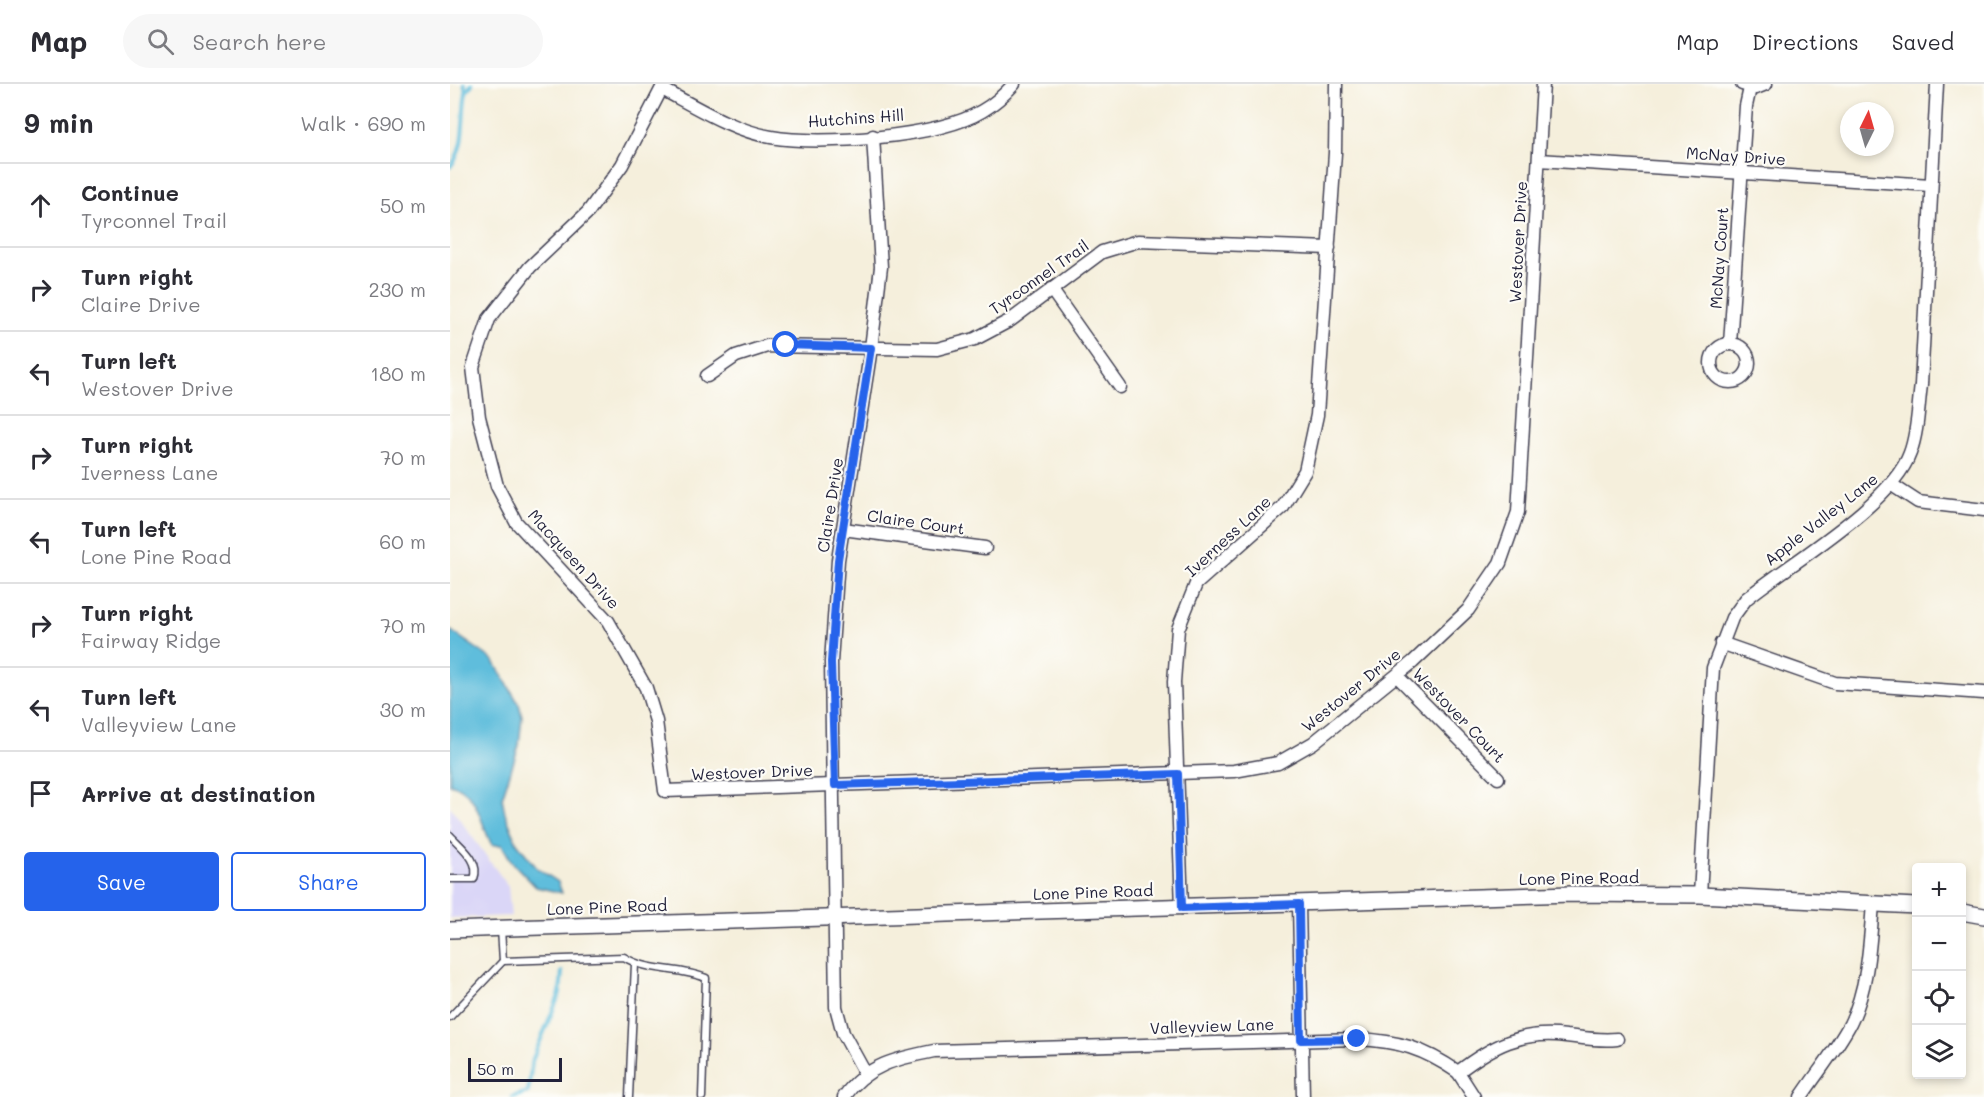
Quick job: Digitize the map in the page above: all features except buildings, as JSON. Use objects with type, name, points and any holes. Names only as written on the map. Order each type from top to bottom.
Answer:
[{"type":"street","name":"Hutchins Hill","points":[[663,86],[722,120],[770,136],[823,140],[939,127],[981,111],[1014,84]]},
{"type":"street","name":"Iverness Lane","points":[[1182,908],[1174,682],[1178,629],[1196,584],[1283,507],[1305,471],[1317,415],[1329,249],[1336,84]]},
{"type":"street","name":"Westover Drive","points":[[665,791],[1234,771],[1278,763],[1313,743],[1397,675],[1468,610],[1500,563],[1518,512],[1543,84]]},
{"type":"street","points":[[1746,86],[1766,84]]},
{"type":"street","name":"Apple Valley Lane","points":[[1700,895],[1713,668],[1732,618],[1746,599],[1880,497],[1892,485],[1910,453],[1916,431],[1937,84]]},
{"type":"street","name":"Macqueen Drive","points":[[663,86],[622,165],[588,212],[530,267],[489,319],[474,367],[479,417],[496,486],[516,522],[608,621],[646,688],[656,721],[665,791]]},
{"type":"street","name":"McNay Court","points":[[1730,344],[1746,86]]},
{"type":"street","name":"Claire Drive","points":[[866,1073],[843,1033],[836,1007],[835,785],[831,662],[838,560],[871,348],[881,267],[873,136]]},
{"type":"street","name":"McNay Drive","points":[[1539,160],[1931,185]]},
{"type":"street","name":"Tyrconnel Trail","points":[[707,376],[736,356],[767,346],[937,349],[975,339],[1011,320],[1102,252],[1138,241],[1329,249]]},
{"type":"street","points":[[1051,289],[1120,387]]},
{"type":"street","points":[[1892,485],[1918,502],[1984,510]]},
{"type":"street","name":"Claire Court","points":[[843,529],[985,548]]},
{"type":"street","points":[[1721,643],[1835,683],[1984,693]]},
{"type":"street","name":"Westover Court","points":[[1397,675],[1498,778]]},
{"type":"street","name":"Lone Pine Road","points":[[450,930],[1571,894],[1700,895],[1912,906]]},
{"type":"street","points":[[1801,1097],[1834,1050],[1857,1006],[1869,955],[1872,903]]},
{"type":"street","points":[[1299,904],[1303,1097]]},
{"type":"street","points":[[1966,913],[1984,916]]},
{"type":"street","points":[[1474,1097],[1458,1072],[1481,1055],[1521,1036],[1539,1033],[1597,1041],[1617,1040]]},
{"type":"street","name":"Valleyview Lane","points":[[866,1073],[886,1063],[934,1051],[1301,1040],[1392,1041],[1425,1051],[1458,1072]]},
{"type":"street","points":[[844,1097],[866,1073]]},
{"type":"lane","points":[[450,835],[476,864],[477,872],[474,879],[450,879]]},
{"type":"lane","points":[[501,928],[503,962]]},
{"type":"lane","points":[[450,1017],[503,962],[624,957],[635,964],[691,972],[706,978],[702,1097]]},
{"type":"lane","points":[[629,1097],[635,964]]},
{"type":"shaded area","points":[[450,806],[508,886],[511,916],[450,918]]},
{"type":"water","points":[[450,630],[493,660],[519,704],[522,716],[519,745],[502,798],[505,813],[517,843],[537,868],[558,882],[562,893],[536,887],[512,862],[502,845],[492,845],[473,801],[460,788],[450,784]]},
{"type":"waterway","points":[[450,167],[461,141],[466,92],[464,84]]},
{"type":"waterway","points":[[466,92],[472,84]]},
{"type":"waterway","points":[[512,1097],[528,1092],[532,1061],[560,993],[562,972]]},
{"type":"route","points":[[786,345],[871,348],[838,560],[831,662],[835,785],[1178,774],[1182,908],[1299,904],[1301,1040],[1357,1039]]}]
